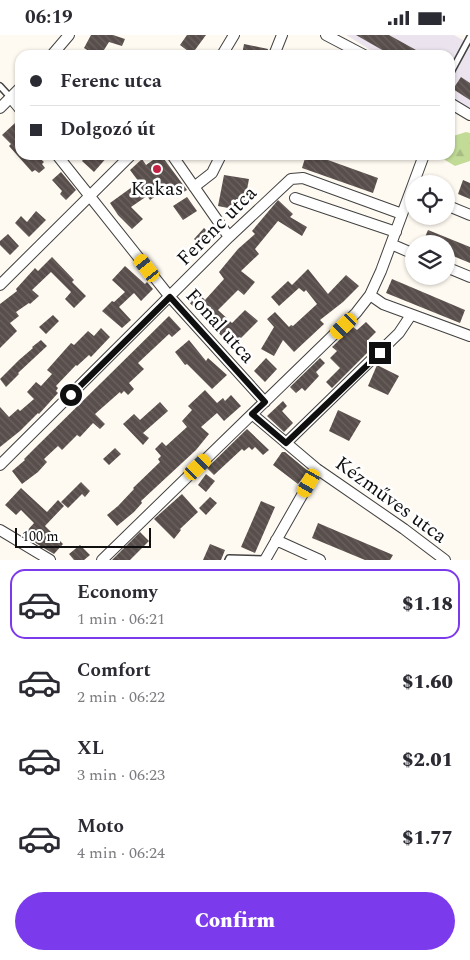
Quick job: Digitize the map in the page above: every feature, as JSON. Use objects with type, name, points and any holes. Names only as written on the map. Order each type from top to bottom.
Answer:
[{"type":"street","points":[[56,50],[69,35]]},
{"type":"street","points":[[225,50],[234,35]]},
{"type":"street","points":[[276,50],[282,35]]},
{"type":"street","points":[[326,35],[354,50]]},
{"type":"street","points":[[0,109],[15,94]]},
{"type":"street","points":[[11,98],[15,103]]},
{"type":"street","points":[[455,106],[470,115]]},
{"type":"street","name":"Fonal utca","points":[[61,160],[170,297],[265,402]]},
{"type":"street","points":[[0,285],[126,160]]},
{"type":"street","points":[[175,160],[229,237]]},
{"type":"street","points":[[194,187],[212,173],[218,160]]},
{"type":"street","points":[[417,175],[422,160]]},
{"type":"street","name":"Ferenc utca","points":[[0,465],[286,182],[294,178],[303,179],[402,214]]},
{"type":"street","points":[[295,198],[396,232]]},
{"type":"street","points":[[102,560],[356,313],[370,295],[405,206]]},
{"type":"street","points":[[455,209],[470,215]]},
{"type":"street","points":[[391,244],[405,249]]},
{"type":"street","points":[[455,271],[470,277]]},
{"type":"street","points":[[370,295],[383,305],[470,336]]},
{"type":"street","points":[[286,443],[399,333],[411,315]]},
{"type":"street","name":"Kézműves utca","points":[[252,414],[317,469],[404,529],[445,560]]},
{"type":"street","name":"Kézműves utca","points":[[265,560],[317,469]]},
{"type":"street","points":[[0,530],[50,560]]},
{"type":"street","points":[[276,541],[320,560]]},
{"type":"lane","points":[[455,65],[470,37]]},
{"type":"lane","points":[[0,85],[11,98]]},
{"type":"lane","points":[[228,560],[229,558],[265,560]]},
{"type":"shaded area","points":[[346,35],[454,35],[470,44],[470,109],[455,100],[455,50],[371,50]]},
{"type":"green space","points":[[466,132],[470,133],[470,161],[455,166],[445,160],[455,160],[455,135]]},
{"type":"building","points":[[91,35],[113,35],[125,39],[122,46],[109,42],[104,50],[87,50],[84,48]]},
{"type":"building","points":[[187,35],[206,35],[195,50],[187,50],[180,45]]},
{"type":"building","points":[[356,35],[389,35],[416,50],[382,50]]},
{"type":"building","points":[[244,44],[268,49],[268,50],[243,50]]},
{"type":"building","points":[[461,77],[470,83],[470,100],[455,90],[455,86]]},
{"type":"building","points":[[15,123],[15,153],[9,146],[11,144],[2,135]]},
{"type":"building","points":[[21,160],[42,160],[44,162],[42,164],[45,168],[39,173],[35,170],[32,172]]},
{"type":"building","points":[[83,160],[105,160],[94,172]]},
{"type":"building","points":[[141,160],[146,165],[153,160],[165,160],[187,190],[179,195],[172,185],[150,200],[147,196],[131,207],[143,219],[132,229],[118,215],[110,203],[139,182],[130,170]]},
{"type":"building","points":[[304,160],[328,160],[378,178],[373,193],[302,168]]},
{"type":"building","points":[[61,172],[76,190],[66,200],[60,194],[62,191],[52,180]]},
{"type":"building","points":[[224,175],[249,179],[243,211],[218,206]]},
{"type":"building","points":[[463,180],[470,183],[470,199],[458,194]]},
{"type":"building","points":[[187,197],[197,211],[183,220],[173,206]]},
{"type":"building","points":[[278,200],[293,214],[290,217],[307,227],[302,236],[278,221],[255,249],[259,254],[241,271],[255,282],[244,295],[238,290],[218,310],[232,323],[245,310],[258,321],[232,347],[186,299],[196,290],[205,300],[224,279],[219,272],[238,249],[255,234],[252,231]]},
{"type":"building","points":[[36,211],[46,220],[29,237],[15,223],[21,216],[27,222]]},
{"type":"building","points":[[204,228],[212,236],[203,247],[194,239]]},
{"type":"building","points":[[428,230],[440,235],[426,235]]},
{"type":"building","points":[[8,234],[19,246],[10,255],[0,245],[0,241]]},
{"type":"building","points":[[455,241],[470,247],[470,263],[455,257]]},
{"type":"building","points":[[52,257],[86,296],[74,308],[65,299],[71,292],[51,272],[32,290],[39,296],[16,312],[19,316],[10,323],[17,331],[0,348],[0,304],[17,291],[16,289],[35,268],[38,271]]},
{"type":"building","points":[[125,266],[145,284],[147,282],[153,289],[141,301],[134,293],[119,307],[131,320],[122,328],[102,311],[125,292],[112,280]]},
{"type":"building","points":[[308,269],[328,294],[346,275],[359,286],[343,302],[320,320],[324,324],[294,352],[283,340],[274,356],[261,349],[274,327],[267,319],[275,312],[289,327],[293,326],[317,304],[306,290],[304,292],[299,288],[279,306],[271,297],[288,281],[292,285]]},
{"type":"building","points":[[392,279],[465,310],[460,323],[386,293]]},
{"type":"building","points":[[53,315],[59,321],[46,334],[39,327]]},
{"type":"building","points":[[169,316],[181,329],[172,337],[169,334],[138,363],[144,369],[129,383],[134,389],[128,395],[124,391],[121,394],[120,392],[95,414],[105,424],[100,429],[93,423],[80,437],[77,435],[62,450],[58,446],[44,459],[47,462],[38,472],[22,484],[12,471]]},
{"type":"building","points":[[366,322],[376,332],[368,340],[374,346],[332,388],[326,382],[340,368],[330,358],[337,351],[332,347],[353,327],[357,330]]},
{"type":"building","points":[[101,328],[110,337],[91,357],[89,355],[76,365],[56,386],[58,393],[39,414],[0,447],[0,407],[9,417],[18,409],[20,411],[34,399],[27,392],[36,382],[41,386],[52,374],[47,370],[71,343],[74,345],[88,331],[94,336]]},
{"type":"building","points":[[41,340],[47,346],[6,387],[0,379]]},
{"type":"building","points":[[189,340],[206,361],[208,358],[227,375],[212,389],[187,364],[185,365],[175,352]]},
{"type":"building","points":[[266,358],[277,369],[265,382],[254,371]]},
{"type":"building","points":[[320,358],[325,363],[316,372],[319,376],[305,391],[302,388],[296,393],[290,387]]},
{"type":"building","points":[[377,365],[399,376],[388,395],[368,386]]},
{"type":"building","points":[[205,390],[217,403],[223,398],[225,401],[231,395],[241,406],[224,421],[217,413],[201,427],[209,434],[196,450],[141,501],[142,503],[134,512],[117,526],[107,515],[160,462],[158,459],[161,456],[155,449],[162,442],[166,446],[187,427],[182,421],[192,410],[188,406]]},
{"type":"building","points":[[283,401],[287,406],[282,411],[293,423],[284,432],[267,416]]},
{"type":"building","points":[[160,402],[168,411],[143,433],[149,438],[143,445],[123,424],[134,414],[140,420]]},
{"type":"building","points":[[338,410],[361,421],[349,441],[329,431]]},
{"type":"building","points":[[247,429],[269,450],[263,455],[255,447],[252,450],[249,447],[244,451],[242,449],[214,475],[207,468]]},
{"type":"building","points":[[115,448],[121,454],[109,465],[103,459]]},
{"type":"building","points":[[282,452],[285,452],[308,471],[298,484],[273,465]]},
{"type":"building","points":[[206,474],[215,481],[206,492],[198,485]]},
{"type":"building","points":[[81,482],[90,491],[85,497],[82,494],[68,508],[61,502]]},
{"type":"building","points":[[21,488],[47,512],[58,500],[64,506],[45,526],[63,544],[54,554],[37,544],[25,533],[34,523],[21,510],[16,515],[5,505]]},
{"type":"building","points":[[182,494],[198,512],[180,529],[174,539],[154,519]]},
{"type":"building","points":[[210,497],[217,503],[206,515],[199,508]]},
{"type":"building","points":[[261,501],[275,507],[255,553],[241,547]]},
{"type":"building","points":[[318,523],[393,555],[390,560],[365,560],[312,538]]},
{"type":"building","points":[[140,532],[149,541],[130,560],[112,560]]},
{"type":"building","points":[[210,544],[225,550],[221,560],[203,560]]},
{"type":"building","points":[[80,545],[90,555],[84,560],[74,560],[69,554]]},
{"type":"place","name":"Kakas","points":[[157,169]]},
{"type":"route","points":[[71,395],[170,297],[265,402],[252,414],[286,443],[380,353]]}]
